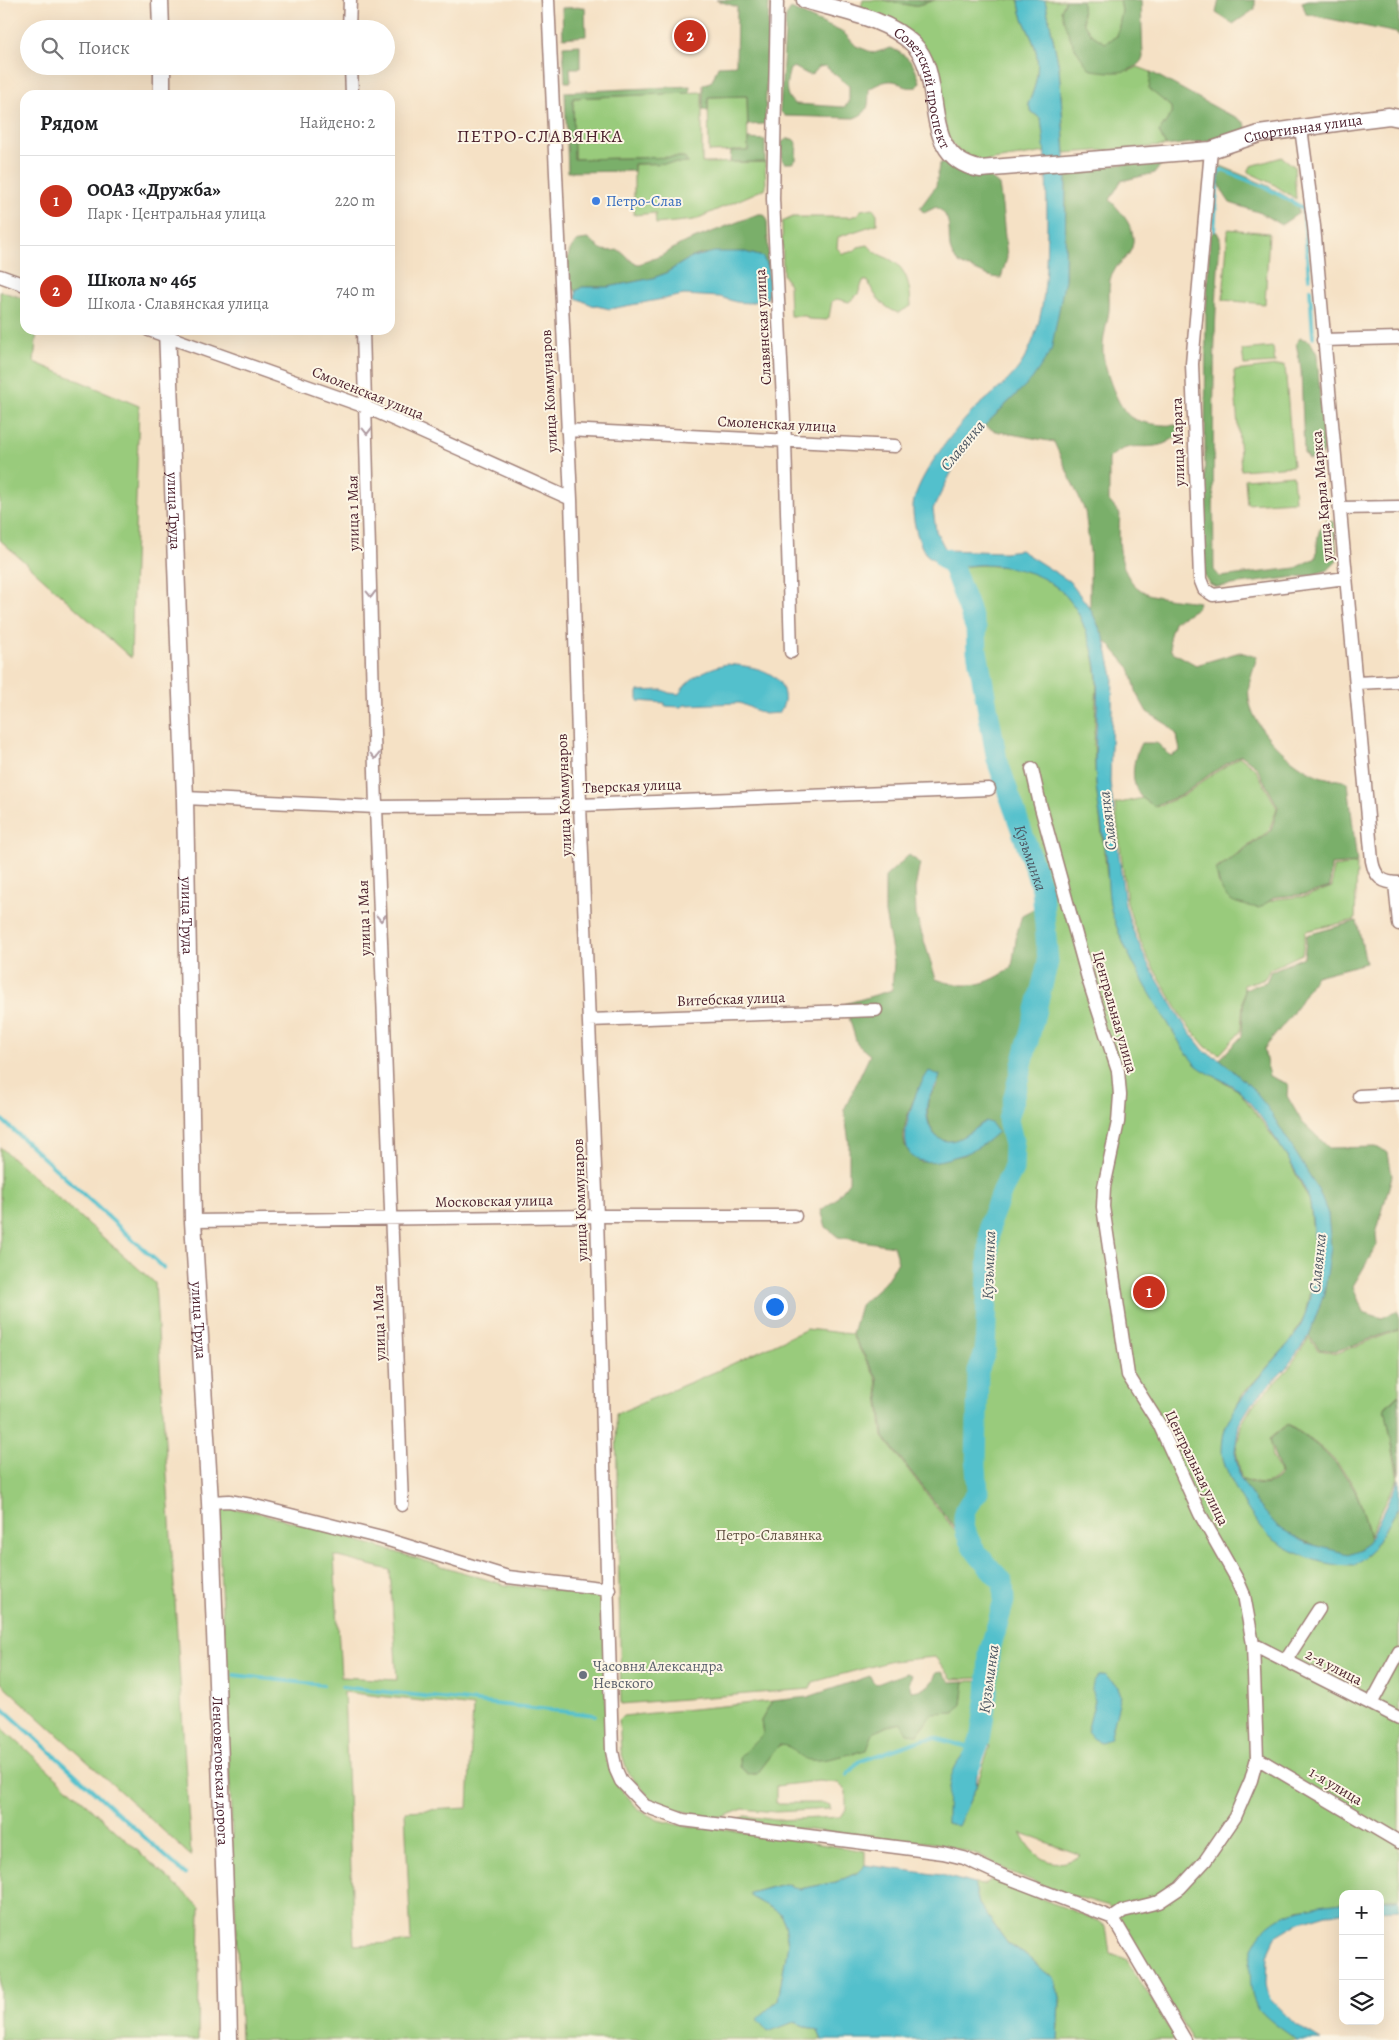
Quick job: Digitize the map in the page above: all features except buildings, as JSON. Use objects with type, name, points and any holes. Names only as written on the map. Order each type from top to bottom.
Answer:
[{"type":"street","points":[[160,0],[161,20]]},
{"type":"street","points":[[349,20],[350,0]]},
{"type":"street","name":"улица Коммунаров","points":[[548,0],[571,499],[580,804],[597,1216],[610,1712],[612,1751],[616,1770],[622,1781],[645,1806],[683,1820],[943,1853],[964,1858],[1001,1875],[1113,1918]]},
{"type":"street","name":"Славянская улица","points":[[777,0],[773,199],[785,441],[791,652]]},
{"type":"street","name":"Советский проспект","points":[[805,0],[878,22],[897,31],[913,44],[922,56],[927,70],[938,128],[945,144],[956,160],[967,167],[980,169],[1211,150]]},
{"type":"street","points":[[162,75],[162,90]]},
{"type":"street","points":[[351,75],[352,90]]},
{"type":"street","name":"Спортивная улица","points":[[1211,150],[1259,134],[1388,116],[1399,118]]},
{"type":"street","name":"улица Карла Маркса","points":[[1301,128],[1314,226],[1372,861],[1374,873],[1381,880],[1397,883]]},
{"type":"street","name":"улица Марата","points":[[1211,150],[1192,364],[1200,580],[1204,589],[1213,595],[1346,578]]},
{"type":"street","points":[[0,276],[20,283]]},
{"type":"street","name":"улица Труда","points":[[167,335],[185,798],[193,1221],[210,1502]]},
{"type":"street","name":"Смоленская улица","points":[[172,335],[366,407],[571,499]]},
{"type":"street","name":"улица 1 Мая","points":[[363,335],[376,807],[402,1505]]},
{"type":"street","points":[[1323,340],[1399,338]]},
{"type":"street","name":"Смоленская улица","points":[[567,430],[894,446]]},
{"type":"street","points":[[1340,508],[1399,508]]},
{"type":"street","points":[[1356,683],[1399,681]]},
{"type":"street","name":"Центральная улица","points":[[1032,769],[1089,982],[1118,1070],[1120,1095],[1118,1122],[1104,1187],[1103,1206],[1112,1280],[1121,1320],[1128,1375],[1159,1424],[1200,1514],[1238,1580],[1248,1611],[1253,1644],[1257,1758],[1251,1780],[1234,1817],[1205,1861],[1180,1888],[1159,1902],[1123,1911],[1113,1918]]},
{"type":"street","name":"Тверская улица","points":[[185,798],[376,807],[580,804],[989,789]]},
{"type":"street","points":[[1397,883],[1399,924]]},
{"type":"street","name":"Витебская улица","points":[[588,1020],[876,1010]]},
{"type":"street","points":[[1359,1096],[1399,1094]]},
{"type":"street","name":"Московская улица","points":[[193,1221],[597,1216],[795,1216]]},
{"type":"street","points":[[210,1502],[230,1501],[251,1505],[382,1538],[508,1577],[608,1589]]},
{"type":"street","name":"Ленсоветовская дорога","points":[[210,1502],[227,1943],[228,2040]]},
{"type":"street","points":[[1286,1660],[1319,1609]]},
{"type":"street","name":"2-я улица","points":[[1253,1644],[1399,1718]]},
{"type":"street","points":[[1371,1704],[1399,1652]]},
{"type":"street","name":"1-я улица","points":[[1257,1758],[1399,1842]]},
{"type":"street","points":[[1113,1918],[1185,2040]]},
{"type":"green space","points":[[716,0],[769,0],[765,124],[748,125],[747,96],[708,97],[708,111],[703,110],[703,85],[712,81],[718,66],[736,65],[737,7]]},
{"type":"green space","points":[[863,0],[883,0],[914,6],[935,0],[1019,0],[1021,12],[1034,44],[1038,67],[1036,82],[1028,104],[1032,112],[1041,119],[1046,152],[981,162],[969,159],[957,150],[948,137],[931,63],[860,11]]},
{"type":"green space","points":[[883,0],[935,0],[914,6]]},
{"type":"green space","points":[[1045,0],[1066,0],[1061,10],[1129,71],[1138,67],[1151,72],[1150,89],[1171,107],[1172,113],[1159,132],[1166,146],[1065,153],[1059,67]]},
{"type":"green space","points":[[1066,0],[1082,0],[1083,22],[1091,34],[1105,43],[1117,36],[1122,11],[1120,0],[1141,0],[1143,58],[1138,64],[1127,71],[1106,72],[1091,70],[1076,50],[1066,27],[1061,10]]},
{"type":"green space","points":[[1082,0],[1120,0],[1122,11],[1117,36],[1105,43],[1091,34],[1083,22]]},
{"type":"green space","points":[[1219,0],[1255,0],[1255,9],[1233,24],[1216,13]]},
{"type":"green space","points":[[1309,0],[1399,0],[1399,36],[1397,33],[1306,14],[1302,2]]},
{"type":"green space","points":[[585,7],[586,36],[563,38],[562,8]]},
{"type":"green space","points":[[791,9],[844,33],[856,46],[874,53],[891,48],[903,54],[910,61],[916,70],[920,82],[917,87],[905,87],[890,81],[872,87],[869,89],[866,110],[854,118],[785,116],[780,111],[786,16]],"holes":[[[825,66],[849,86],[849,103],[844,107],[795,104],[791,101],[786,88],[790,69],[794,67],[809,75],[813,74],[819,67]]]},
{"type":"green space","points":[[580,45],[580,68],[570,68],[571,82],[565,82],[563,46]]},
{"type":"green space","points":[[1151,72],[1236,117],[1245,123],[1247,130],[1207,141],[1166,146],[1159,132],[1172,113],[1171,107],[1149,89]]},
{"type":"green space","points":[[690,86],[690,93],[573,98],[574,159],[684,157],[688,163],[634,164],[634,171],[568,172],[565,92]]},
{"type":"green space","points":[[702,92],[702,163],[765,162],[766,188],[694,220],[656,224],[655,213],[634,215],[634,164],[687,163],[684,157],[574,159],[573,98]]},
{"type":"green space","points":[[747,96],[748,151],[709,152],[708,97]]},
{"type":"green space","points":[[748,139],[765,140],[765,162],[730,162],[731,151],[748,151]]},
{"type":"green space","points":[[787,139],[793,139],[797,143],[796,160],[792,163],[785,163],[782,160],[782,142]]},
{"type":"green space","points":[[1282,157],[1294,166],[1296,199],[1273,184],[1248,172],[1251,166]]},
{"type":"green space","points":[[1164,160],[1155,173],[1121,181],[1110,200],[1129,225],[1132,231],[1133,243],[1129,254],[1115,269],[1110,280],[1109,311],[1103,348],[1106,368],[1117,398],[1127,414],[1142,422],[1177,425],[1179,435],[1161,445],[1129,447],[1109,458],[1109,501],[1120,514],[1121,558],[1129,579],[1136,587],[1146,593],[1164,598],[1199,602],[1197,608],[1174,622],[1169,638],[1171,651],[1196,665],[1240,652],[1257,657],[1250,683],[1249,698],[1252,710],[1266,734],[1287,756],[1299,765],[1322,777],[1348,782],[1357,863],[1331,865],[1330,887],[1307,894],[1275,897],[1259,908],[1229,899],[1221,888],[1216,870],[1271,831],[1278,807],[1256,766],[1241,755],[1213,772],[1182,795],[1154,806],[1141,797],[1135,784],[1134,763],[1141,743],[1157,743],[1171,756],[1180,751],[1177,735],[1168,725],[1147,712],[1137,694],[1130,668],[1105,640],[1090,608],[1090,552],[1085,511],[1054,442],[995,431],[984,426],[1032,379],[1065,279],[1066,170]]},
{"type":"green space","points":[[942,162],[950,164],[958,171],[988,176],[999,185],[1007,258],[1001,278],[988,276],[958,262],[950,249],[949,226],[943,212],[936,207],[924,213],[920,208],[936,186],[939,165]]},
{"type":"green space","points":[[1221,166],[1268,186],[1297,203],[1299,213],[1281,225],[1261,213],[1230,203],[1220,186]]},
{"type":"green space","points":[[873,208],[877,214],[877,224],[838,237],[837,248],[843,254],[854,251],[858,247],[868,245],[877,253],[894,262],[904,272],[909,285],[911,306],[898,313],[893,311],[880,300],[868,281],[863,281],[858,294],[849,302],[837,299],[832,301],[827,320],[808,319],[806,316],[790,316],[789,285],[783,274],[782,222],[793,217],[851,217],[858,214],[861,210]]},
{"type":"green space","points":[[758,214],[764,214],[767,219],[769,270],[763,257],[745,252],[701,254],[653,278],[608,287],[582,287],[576,291],[568,286],[568,256],[574,244],[580,241],[588,239],[605,250],[619,250],[634,263],[639,264],[661,256],[681,244]]},
{"type":"green space","points":[[1228,229],[1269,233],[1265,304],[1223,300]]},
{"type":"green space","points":[[1213,232],[1217,232],[1220,238],[1214,363],[1214,570],[1220,577],[1296,568],[1316,558],[1320,528],[1327,520],[1334,522],[1337,561],[1328,570],[1312,575],[1216,587],[1209,583],[1204,575],[1206,312],[1210,236]]},
{"type":"green space","points":[[0,291],[20,297],[20,335],[37,335],[34,362],[139,406],[131,658],[0,540]]},
{"type":"green space","points":[[1300,338],[1310,341],[1317,354],[1324,452],[1318,458],[1308,459],[1304,453],[1301,369],[1296,343]]},
{"type":"green space","points":[[1273,347],[1275,363],[1244,365],[1242,350]]},
{"type":"green space","points":[[1285,365],[1293,466],[1241,470],[1234,371]]},
{"type":"green space","points":[[1293,475],[1295,501],[1247,504],[1245,479]]},
{"type":"green space","points":[[983,565],[1020,568],[1042,577],[1062,591],[1077,609],[1090,640],[1097,680],[1094,744],[1096,785],[1112,914],[1126,949],[1185,1050],[1196,1065],[1239,1091],[1286,1154],[1310,1202],[1314,1245],[1313,1277],[1305,1315],[1291,1341],[1243,1394],[1225,1428],[1231,1481],[1354,1566],[1372,1550],[1399,1507],[1399,1899],[1384,1899],[1384,1890],[1339,1890],[1339,1903],[1298,1909],[1250,1962],[1283,2029],[1297,2040],[1192,2040],[1109,1906],[1060,1892],[1008,1871],[983,1857],[942,1844],[743,1823],[740,1819],[745,1816],[776,1820],[841,1817],[846,1809],[846,1791],[838,1783],[819,1781],[776,1786],[776,1803],[824,1803],[830,1805],[830,1809],[776,1812],[743,1809],[720,1818],[669,1809],[654,1802],[628,1773],[621,1751],[619,1720],[623,1716],[772,1701],[761,1721],[763,1734],[739,1759],[740,1767],[748,1774],[757,1774],[779,1745],[789,1745],[804,1758],[887,1726],[902,1723],[918,1734],[932,1714],[962,1704],[965,1681],[981,1681],[977,1721],[969,1747],[959,1763],[947,1823],[958,1825],[976,1787],[990,1746],[980,1740],[987,1695],[989,1653],[1004,1601],[1003,1582],[975,1551],[966,1532],[964,1522],[967,1507],[978,1492],[976,1466],[978,1371],[985,1352],[990,1222],[1002,1191],[1013,1170],[1014,1145],[1009,1120],[1048,962],[1042,889],[997,760],[977,651],[976,629],[953,567]],"holes":[[[1021,1833],[1081,1855],[1072,1860],[1054,1862],[1038,1856]]]},
{"type":"green space","points":[[1240,757],[1255,768],[1277,808],[1269,831],[1216,869],[1219,886],[1258,906],[1276,899],[1307,896],[1332,887],[1333,867],[1357,864],[1355,920],[1306,931],[1302,954],[1270,969],[1265,978],[1244,985],[1241,1031],[1220,1054],[1206,1047],[1185,1022],[1148,959],[1134,926],[1127,903],[1115,804],[1143,798],[1156,807],[1183,796]]},
{"type":"green space","points":[[909,855],[920,863],[915,889],[916,915],[936,979],[947,982],[966,985],[985,982],[1012,967],[1017,933],[1022,915],[1035,908],[1044,914],[1048,962],[1009,1120],[1014,1145],[1013,1170],[1002,1191],[990,1222],[985,1352],[978,1371],[976,1466],[978,1492],[965,1511],[965,1529],[961,1536],[884,1437],[877,1378],[852,1334],[860,1305],[885,1282],[898,1262],[893,1246],[838,1237],[826,1227],[821,1210],[834,1201],[849,1182],[849,1142],[844,1110],[870,1055],[857,1044],[845,1004],[892,990],[894,962],[885,913],[885,877]],"holes":[[[930,1071],[938,1085],[929,1099],[927,1108],[932,1130],[941,1140],[956,1140],[986,1121],[964,1155],[921,1162],[912,1155],[905,1145],[904,1137],[907,1118],[915,1096]]]},
{"type":"green space","points":[[1357,921],[1366,963],[1316,976],[1292,1014],[1264,1049],[1269,1076],[1288,1084],[1287,1096],[1302,1122],[1329,1148],[1376,1147],[1388,1153],[1392,1176],[1376,1234],[1377,1245],[1353,1286],[1363,1312],[1382,1318],[1397,1311],[1399,1315],[1399,1329],[1336,1351],[1319,1349],[1309,1336],[1325,1290],[1328,1214],[1252,1088],[1220,1059],[1242,1036],[1244,989],[1266,982],[1271,971],[1304,957],[1307,935]]},
{"type":"green space","points":[[0,1147],[155,1283],[191,1856],[0,1682]]},
{"type":"green space","name":"Петро-Славянка","points":[[807,1329],[851,1334],[876,1378],[883,1437],[992,1579],[997,1603],[981,1678],[952,1679],[935,1657],[892,1661],[813,1682],[810,1689],[621,1704],[616,1414],[717,1371]]},
{"type":"green space","points":[[1399,1330],[1399,1393],[1385,1407],[1398,1478],[1370,1536],[1356,1491],[1350,1480],[1335,1461],[1317,1445],[1287,1424],[1269,1439],[1272,1456],[1280,1473],[1271,1481],[1262,1484],[1241,1478],[1236,1450],[1241,1425],[1253,1405],[1289,1368],[1309,1338],[1318,1350],[1337,1353]]},
{"type":"green space","points":[[1399,1394],[1399,1476],[1385,1408]]},
{"type":"green space","points":[[1287,1425],[1307,1438],[1326,1454],[1342,1471],[1355,1491],[1362,1508],[1370,1539],[1355,1552],[1343,1554],[1334,1552],[1313,1545],[1283,1531],[1267,1517],[1240,1479],[1262,1485],[1272,1482],[1281,1474],[1269,1440]]},
{"type":"green space","points":[[228,1508],[256,1512],[316,1528],[505,1585],[597,1594],[603,1599],[605,1606],[606,1760],[617,1784],[639,1810],[658,1820],[679,1825],[716,1828],[865,1851],[865,1865],[857,1873],[836,1882],[800,1889],[784,1884],[750,1893],[780,1913],[785,1924],[788,1944],[778,2000],[758,2019],[794,2022],[818,2031],[822,2040],[241,2040],[218,1520],[221,1511]],"holes":[[[334,1556],[390,1570],[397,1680],[341,1677]],[[344,1692],[473,1707],[468,1808],[405,1811],[411,1942],[354,1945]]]},
{"type":"green space","points":[[942,1672],[951,1682],[965,1681],[962,1704],[955,1713],[932,1714],[918,1734],[907,1733],[902,1723],[887,1726],[873,1733],[867,1750],[836,1758],[818,1760],[805,1759],[789,1747],[779,1745],[757,1774],[748,1774],[740,1767],[739,1758],[763,1734],[761,1721],[772,1701],[808,1697],[870,1676],[873,1682],[877,1684],[906,1673],[912,1675],[909,1682],[911,1691],[924,1688],[932,1681],[936,1673]]},
{"type":"green space","points":[[0,1726],[200,1907],[198,2040],[0,2040]]},
{"type":"green space","points":[[997,1877],[1037,1897],[1099,1921],[1106,1927],[1110,1953],[1126,1959],[1177,2040],[1058,2040],[1060,2001],[1054,1977],[1045,1972],[1029,1957],[1008,1944],[979,1904],[974,1884],[983,1885]]},
{"type":"water","name":"Славянка","points":[[1019,0],[1045,0],[1059,67],[1066,170],[1065,279],[1051,351],[1032,379],[984,426],[953,469],[933,509],[936,531],[946,550],[1004,552],[1020,550],[1069,581],[1090,608],[1105,640],[1113,676],[1110,782],[1125,905],[1132,928],[1147,962],[1185,1026],[1205,1052],[1220,1059],[1252,1088],[1268,1108],[1318,1189],[1328,1214],[1331,1247],[1325,1290],[1309,1336],[1287,1367],[1252,1403],[1239,1424],[1235,1451],[1240,1478],[1256,1502],[1278,1527],[1306,1543],[1348,1554],[1361,1549],[1370,1539],[1399,1479],[1399,1507],[1372,1550],[1354,1566],[1343,1566],[1311,1559],[1273,1539],[1258,1524],[1250,1512],[1234,1486],[1224,1461],[1222,1452],[1223,1435],[1232,1414],[1254,1382],[1289,1343],[1299,1329],[1306,1313],[1313,1276],[1314,1257],[1310,1204],[1300,1179],[1290,1162],[1246,1098],[1233,1086],[1196,1065],[1184,1050],[1127,952],[1113,917],[1096,784],[1096,670],[1092,650],[1083,624],[1067,596],[1044,579],[1030,573],[1001,566],[959,567],[945,565],[934,560],[923,550],[915,524],[913,506],[915,495],[929,468],[948,440],[976,408],[1008,381],[1018,368],[1031,346],[1041,313],[1046,260],[1045,159],[1041,119],[1032,112],[1028,104],[1037,74],[1036,52]]},
{"type":"water","points":[[714,252],[745,252],[763,257],[769,277],[768,298],[749,303],[736,302],[720,297],[684,295],[610,309],[592,305],[576,298],[576,291],[582,287],[608,287],[653,278],[666,273],[690,258]]},
{"type":"water","points":[[726,664],[762,670],[777,679],[782,686],[784,698],[779,713],[764,714],[740,703],[685,705],[681,707],[665,706],[665,703],[638,701],[638,691],[663,690],[679,694],[688,682],[700,674]]},
{"type":"water","points":[[929,1071],[940,1075],[938,1083],[929,1097],[927,1107],[928,1122],[935,1135],[947,1141],[959,1139],[986,1121],[992,1124],[998,1132],[970,1152],[947,1159],[933,1162],[923,1161],[909,1153],[906,1145],[907,1125],[915,1096]]},
{"type":"water","points":[[1104,1675],[1118,1687],[1121,1695],[1110,1739],[1101,1742],[1092,1738],[1087,1732],[1095,1700],[1092,1694],[1093,1685],[1099,1676]]},
{"type":"water","points":[[980,1740],[982,1748],[978,1763],[976,1787],[958,1826],[947,1823],[949,1787],[954,1770],[963,1756]]},
{"type":"water","points":[[865,1865],[941,1875],[974,1884],[979,1904],[1008,1944],[1029,1957],[1045,1972],[1054,1977],[1060,2001],[1058,2040],[822,2040],[818,2031],[794,2022],[768,2032],[757,2019],[778,2000],[788,1944],[785,1924],[780,1913],[751,1897],[750,1893],[784,1884],[800,1889],[836,1882],[857,1873]]},
{"type":"water","points":[[1384,1899],[1399,1899],[1399,1909],[1384,1910]]},
{"type":"water","points":[[1339,1902],[1339,1913],[1327,1914],[1301,1922],[1276,1937],[1267,1956],[1266,1983],[1269,1998],[1296,2025],[1321,2040],[1297,2040],[1269,2019],[1256,2005],[1253,1997],[1250,1971],[1252,1953],[1258,1938],[1267,1926],[1294,1911]]},
{"type":"waterway","points":[[1214,230],[1218,171],[1222,170],[1267,188],[1303,208],[1309,278]]},
{"type":"waterway","points":[[1310,289],[1313,337]]},
{"type":"waterway","name":"Кузьминка","points":[[944,558],[953,567],[976,629],[977,651],[997,760],[1042,889],[1048,962],[1008,1120],[1014,1145],[1013,1170],[1002,1191],[990,1222],[985,1352],[978,1371],[976,1466],[978,1492],[967,1507],[964,1522],[966,1532],[975,1551],[1003,1582],[1004,1601],[989,1653],[987,1695],[980,1740],[970,1766]]},
{"type":"waterway","points":[[0,1118],[164,1268]]},
{"type":"waterway","points":[[234,1675],[323,1685]]},
{"type":"waterway","points":[[342,1687],[595,1715]]},
{"type":"waterway","points":[[0,1706],[185,1874]]},
{"type":"waterway","points":[[847,1775],[858,1762],[924,1739],[935,1738],[971,1748],[977,1747]]},
{"type":"place","name":"Школа № 465","points":[[690,36]]},
{"type":"place","name":"Петро-Слав","points":[[596,201]]},
{"type":"place","name":"ООАЗ «Дружба»","points":[[1149,1292]]},
{"type":"place","name":"Часовня Александра Невского","points":[[583,1675]]},
{"type":"district","name":"ПЕТРО-СЛАВЯНКА","points":[[540,136]]}]
